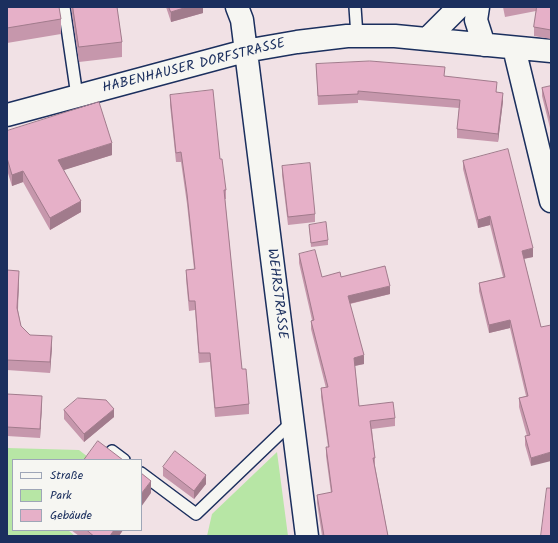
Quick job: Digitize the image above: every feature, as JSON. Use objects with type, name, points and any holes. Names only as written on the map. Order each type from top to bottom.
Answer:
[{"type":"street","name":"WEHRSTRASSE","points":[[237,7],[242,20],[307,536]]},
{"type":"street","points":[[428,38],[459,7]]},
{"type":"street","points":[[478,7],[476,20],[484,45]]},
{"type":"street","name":"HABENHAUSER DORFSTRASSE","points":[[7,115],[245,51],[297,42],[357,36],[395,36],[551,51]]},
{"type":"street","points":[[514,48],[551,201]]},
{"type":"lane","points":[[64,7],[77,96]]},
{"type":"lane","points":[[355,7],[357,36]]},
{"type":"lane","points":[[142,474],[196,514],[292,422]]},
{"type":"lane","points":[[112,451],[123,459]]},
{"type":"green space","points":[[7,448],[79,450],[88,457],[87,459],[12,459],[12,531],[69,531],[75,536],[7,536]]},
{"type":"green space","points":[[277,452],[288,536],[207,536],[212,514]]},
{"type":"building","points":[[7,7],[59,7],[61,19],[7,28]]},
{"type":"building","points":[[73,7],[117,7],[122,42],[79,47]]},
{"type":"building","points":[[169,7],[187,7],[171,12]]},
{"type":"building","points":[[537,7],[551,7],[551,30],[534,27]]},
{"type":"building","points":[[370,61],[445,67],[444,76],[497,82],[496,92],[503,93],[498,134],[457,129],[460,100],[358,91],[358,94],[318,96],[316,64]]},
{"type":"building","points":[[551,86],[551,123],[542,88]]},
{"type":"building","points":[[213,90],[220,159],[222,159],[226,190],[224,190],[242,369],[246,369],[249,404],[215,408],[210,353],[199,353],[195,301],[189,301],[186,270],[195,269],[181,152],[176,153],[170,95]]},
{"type":"building","points":[[99,102],[112,143],[58,160],[81,201],[50,218],[23,171],[12,175],[7,158],[7,131]]},
{"type":"building","points":[[508,149],[533,248],[522,251],[541,327],[551,325],[551,452],[531,458],[525,436],[530,435],[519,398],[528,396],[510,320],[489,325],[479,283],[505,277],[490,216],[478,220],[463,161]]},
{"type":"building","points":[[310,163],[315,214],[288,217],[282,166]]},
{"type":"building","points":[[326,222],[328,240],[311,243],[309,225]]},
{"type":"building","points":[[315,250],[322,277],[340,272],[341,277],[385,266],[390,286],[348,296],[364,355],[354,358],[359,406],[393,402],[395,418],[370,421],[375,458],[373,458],[388,536],[324,536],[317,495],[332,492],[326,447],[329,447],[321,388],[328,387],[311,321],[314,320],[299,254]]},
{"type":"building","points":[[7,270],[19,271],[17,308],[21,326],[30,335],[52,336],[50,362],[7,360]]},
{"type":"building","points":[[7,394],[42,396],[40,429],[7,427]]},
{"type":"building","points":[[78,398],[106,400],[114,409],[84,434],[64,410]]},
{"type":"building","points":[[98,441],[122,459],[85,459]]},
{"type":"building","points":[[175,451],[206,475],[194,491],[163,467]]},
{"type":"building","points":[[142,474],[151,481],[142,493]]},
{"type":"building","points":[[547,488],[551,488],[551,536],[541,536]]},
{"type":"building","points":[[88,531],[113,531],[110,536],[94,536]]}]
